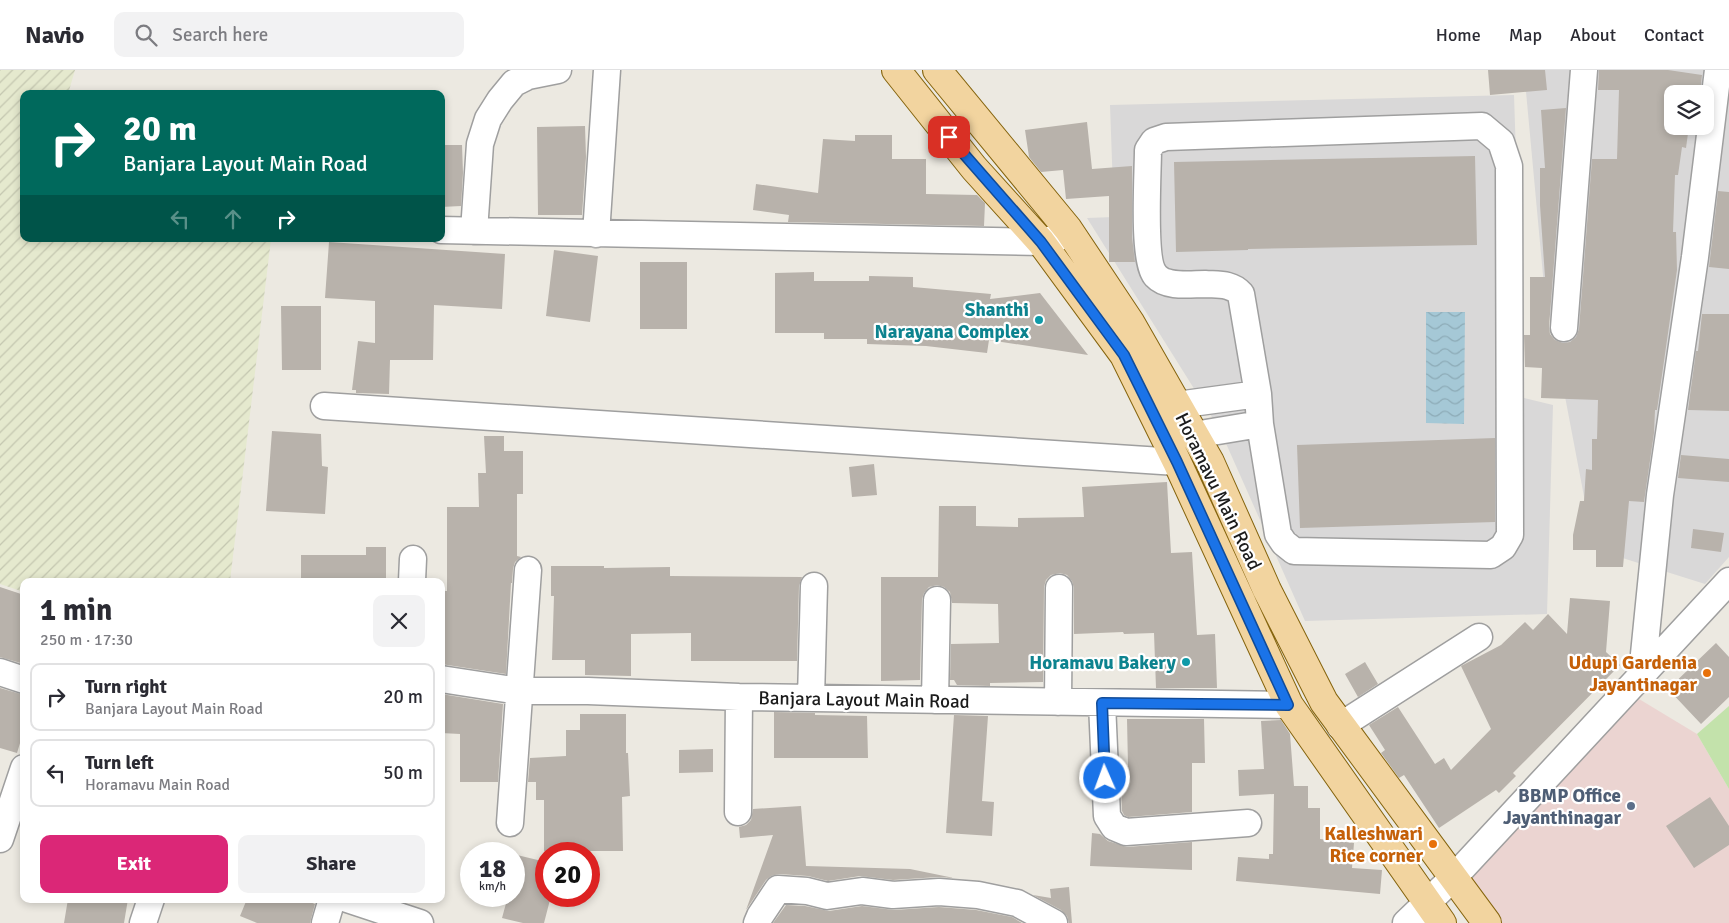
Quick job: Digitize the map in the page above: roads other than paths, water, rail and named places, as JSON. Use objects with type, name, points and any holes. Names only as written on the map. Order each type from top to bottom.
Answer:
[{"type":"main road","name":"Horamavu Main Road","points":[[896,70],[974,168],[1041,242],[1124,355],[1177,462],[1288,705],[1435,912]]},
{"type":"main road","name":"Horamavu Main Road","points":[[937,70],[1071,234],[1130,322],[1210,462],[1267,590],[1324,702],[1487,923]]},
{"type":"street","points":[[474,231],[480,144],[488,119],[514,83],[528,76],[548,70],[558,70]]},
{"type":"street","points":[[596,234],[607,70]]},
{"type":"street","points":[[1564,328],[1584,70]]},
{"type":"street","points":[[1642,674],[1660,494],[1695,257],[1718,70]]},
{"type":"street","points":[[1482,126],[1501,142],[1510,166],[1510,535],[1503,547],[1491,555],[1482,556],[1294,551],[1284,543],[1278,534],[1260,424],[1258,394],[1241,294],[1236,289],[1226,285],[1173,284],[1156,276],[1150,266],[1148,150],[1154,141],[1166,137],[1482,126]]},
{"type":"street","points":[[445,230],[1041,242],[1071,234]]},
{"type":"street","points":[[1177,405],[1258,394]]},
{"type":"street","points":[[324,406],[1177,462]]},
{"type":"street","points":[[1194,434],[1260,424]]},
{"type":"street","points":[[510,823],[528,570]]},
{"type":"street","points":[[1406,923],[1435,912],[1454,877],[1729,581]]},
{"type":"street","points":[[811,698],[814,586]]},
{"type":"street","points":[[1058,588],[1058,702]]},
{"type":"street","points":[[935,700],[937,600]]},
{"type":"street","points":[[1340,726],[1479,637]]},
{"type":"street","points":[[0,672],[20,679]]},
{"type":"street","name":"Banjara Layout Main Road","points":[[445,680],[520,691],[588,691],[739,697],[1288,705]]},
{"type":"street","points":[[738,812],[739,697]]},
{"type":"street","points":[[1102,703],[1107,816],[1114,827],[1126,832],[1248,823]]},
{"type":"street","points":[[0,839],[20,780]]},
{"type":"street","points":[[757,923],[778,889],[807,891],[827,896],[862,891],[893,895],[939,892],[978,895],[1017,903],[1054,923]]},
{"type":"street","points":[[143,923],[150,903]]},
{"type":"street","points":[[325,923],[331,903]]},
{"type":"street","points":[[359,903],[420,923]]},
{"type":"water","points":[[1426,312],[1465,312],[1464,424],[1426,423]]},
{"type":"place","name":"Shanthi Narayana Complex","points":[[1039,320]]},
{"type":"place","name":"Horamavu Bakery","points":[[1186,662]]},
{"type":"place","name":"Udupi Gardenia Jayantinagar","points":[[1707,673]]},
{"type":"place","name":"BBMP Office Jayanthinagar","points":[[1631,806]]},
{"type":"place","name":"Kalleshwari Rice corner","points":[[1433,844]]}]
